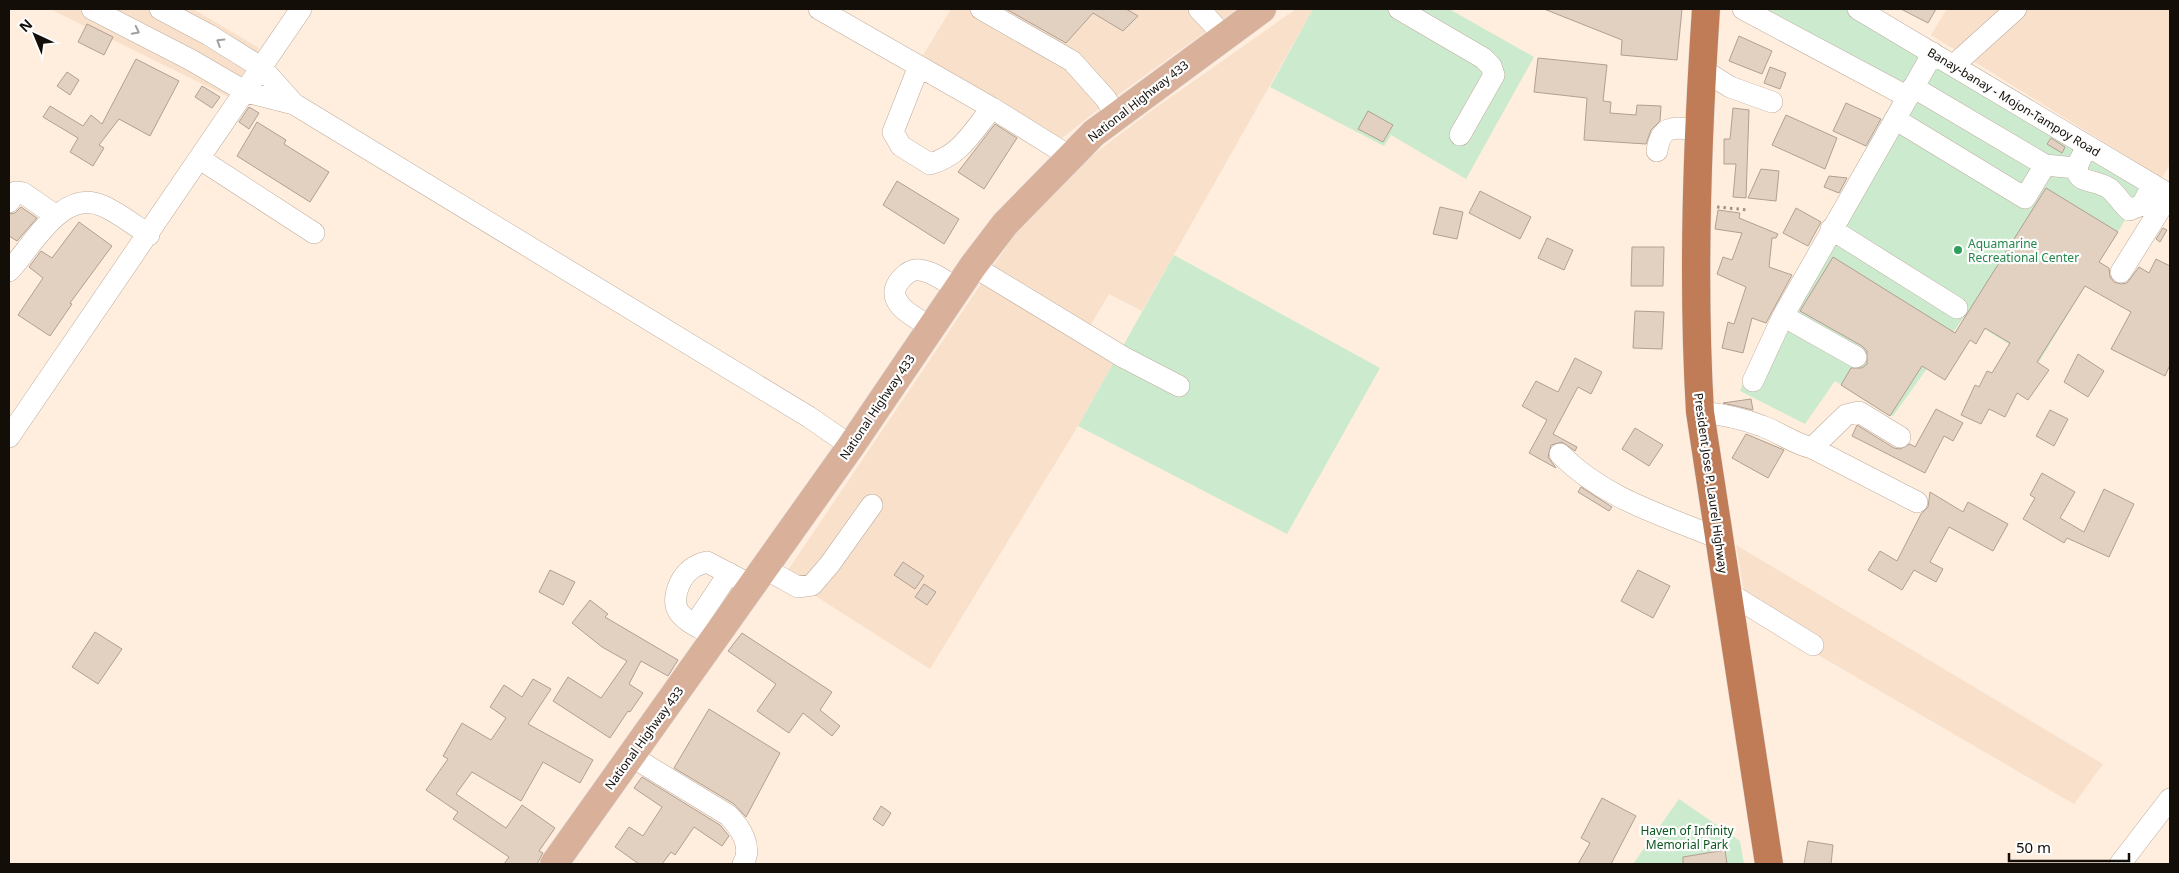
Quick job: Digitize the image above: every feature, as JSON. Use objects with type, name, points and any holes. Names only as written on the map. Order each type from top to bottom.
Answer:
[{"type":"highway","name":"President Jose P. Laurel Highway","points":[[1706,9],[1697,205],[1696,345],[1700,412],[1769,864]]},
{"type":"main road","name":"National Highway 433","points":[[554,864],[631,756],[705,630],[851,446],[972,266],[1005,224],[1069,156],[1116,116],[1262,9]]},
{"type":"street","points":[[92,9],[192,60],[246,92],[294,104]]},
{"type":"street","points":[[160,9],[209,35],[262,68],[294,104],[809,417],[851,446]]},
{"type":"street","points":[[9,438],[149,235],[301,9]]},
{"type":"street","points":[[819,9],[992,108],[1069,156]]},
{"type":"street","points":[[981,9],[1072,61],[1106,99],[1116,116]]},
{"type":"street","points":[[1199,9],[1224,36]]},
{"type":"street","points":[[1399,9],[1483,58],[1491,66],[1494,75],[1460,135]]},
{"type":"street","points":[[1743,9],[1910,92],[2045,165],[2076,168]]},
{"type":"street","name":"Banay-banay - Mojon-Tampoy Road","points":[[1858,9],[2164,192]]},
{"type":"street","points":[[1954,65],[2016,9]]},
{"type":"street","points":[[1754,381],[1783,316],[1933,53]]},
{"type":"street","points":[[919,66],[893,132],[901,146],[930,164],[947,159],[961,146],[992,108]]},
{"type":"street","points":[[1702,69],[1730,87],[1772,102]]},
{"type":"street","points":[[1895,118],[2025,198],[2045,165]]},
{"type":"street","points":[[1657,151],[1658,140],[1666,130],[1674,128],[1700,130]]},
{"type":"street","points":[[2087,147],[2076,168],[2077,173],[2085,180],[2109,189],[2130,210],[2164,192]]},
{"type":"street","points":[[200,159],[314,233]]},
{"type":"street","points":[[2121,272],[2164,192]]},
{"type":"street","points":[[11,194],[23,193],[55,215]]},
{"type":"street","points":[[9,271],[55,215],[81,202],[102,205],[149,235]]},
{"type":"street","points":[[1831,230],[1957,308]]},
{"type":"street","points":[[972,266],[1122,357],[1179,386]]},
{"type":"street","points":[[931,327],[905,312],[898,304],[894,293],[898,282],[907,272],[918,269],[930,272],[957,289]]},
{"type":"street","points":[[1783,316],[1856,357]]},
{"type":"street","points":[[1700,412],[1726,415],[1762,426],[1803,446],[1812,448],[1917,502]]},
{"type":"street","points":[[1812,448],[1846,415],[1859,412],[1900,437]]},
{"type":"street","points":[[1560,454],[1593,483],[1620,498],[1718,538]]},
{"type":"street","points":[[705,630],[681,615],[674,606],[674,596],[683,578],[696,565],[707,562],[748,576],[798,587],[812,585],[830,564],[872,505]]},
{"type":"street","points":[[1726,592],[1814,645]]},
{"type":"street","points":[[631,756],[728,815],[737,824],[747,845],[748,856],[743,864]]},
{"type":"street","points":[[2120,864],[2170,799]]},
{"type":"path","points":[[1697,205],[1748,210]]},
{"type":"shaded area","points":[[50,9],[193,9],[259,48],[229,97]]},
{"type":"shaded area","points":[[951,9],[1237,9],[1100,108],[1056,143],[922,57]]},
{"type":"shaded area","points":[[1296,9],[1313,9],[1142,311],[1109,294],[1087,331],[990,271],[1023,222],[1081,164],[1151,111]]},
{"type":"shaded area","points":[[1947,9],[2170,9],[2170,164],[2162,178],[1931,35]]},
{"type":"shaded area","points":[[981,284],[1115,360],[1078,426],[930,669],[784,576]]},
{"type":"shaded area","points":[[1736,545],[2103,764],[2074,804],[1748,614]]},
{"type":"green space","points":[[1313,9],[1449,9],[1534,57],[1466,179],[1391,135],[1384,146],[1270,87]]},
{"type":"green space","name":"Aquamarine Recreational Center","points":[[1732,9],[1847,9],[1938,64],[2147,184],[2039,362],[1964,317],[1893,416],[1835,381],[1805,424],[1740,391],[1770,321],[1894,98]]},
{"type":"green space","points":[[1174,255],[1380,368],[1287,534],[1078,426]]},
{"type":"green space","name":"Haven of Infinity Memorial Park","points":[[1679,799],[1740,841],[1744,864],[1633,864]]},
{"type":"building","points":[[1006,9],[1126,9],[1138,16],[1123,31],[1093,13],[1066,43]]},
{"type":"building","points":[[1544,9],[1682,9],[1677,60],[1621,55],[1622,40]]},
{"type":"building","points":[[1901,9],[1936,9],[1928,23]]},
{"type":"building","points":[[87,24],[113,37],[104,55],[78,42]]},
{"type":"building","points":[[1739,36],[1772,51],[1762,74],[1729,61]]},
{"type":"building","points":[[1538,58],[1607,65],[1603,101],[1611,102],[1610,113],[1636,115],[1637,105],[1661,106],[1660,121],[1651,130],[1646,144],[1584,140],[1587,98],[1534,92]]},
{"type":"building","points":[[136,59],[179,81],[150,136],[119,119],[99,145],[104,148],[93,166],[70,152],[78,138],[43,117],[50,106],[83,126],[91,115],[102,124]]},
{"type":"building","points":[[1770,67],[1786,73],[1780,89],[1764,83]]},
{"type":"building","points":[[67,72],[79,80],[70,95],[57,86]]},
{"type":"building","points":[[202,86],[220,97],[212,108],[195,97]]},
{"type":"building","points":[[1846,103],[1881,119],[1866,146],[1833,131]]},
{"type":"building","points":[[249,107],[259,113],[249,129],[239,122]]},
{"type":"building","points":[[1733,108],[1749,110],[1746,198],[1733,197],[1736,164],[1724,164],[1724,139],[1730,139]]},
{"type":"building","points":[[1368,111],[1393,125],[1383,142],[1358,129]]},
{"type":"building","points":[[1786,115],[1837,138],[1825,169],[1772,145]]},
{"type":"building","points":[[257,122],[286,140],[284,144],[329,172],[310,202],[237,156]]},
{"type":"building","points":[[995,124],[1017,138],[984,189],[958,172]]},
{"type":"building","points":[[2051,138],[2065,147],[2062,153],[2047,144]]},
{"type":"building","points":[[1761,169],[1779,171],[1776,201],[1748,198]]},
{"type":"building","points":[[1829,176],[1847,178],[1839,193],[1824,187]]},
{"type":"building","points":[[897,181],[959,219],[944,244],[883,205]]},
{"type":"building","points":[[2046,188],[2118,232],[2099,262],[2109,268],[2110,277],[2114,282],[2127,283],[2139,267],[2149,273],[2156,259],[2170,266],[2170,365],[2165,376],[2111,349],[2131,312],[2085,286],[2037,362],[2049,370],[2028,400],[2017,393],[2005,417],[1989,409],[1981,424],[1961,415],[1975,385],[1979,387],[1987,371],[1992,373],[2010,343],[1985,328],[1976,344],[1970,340],[1945,380],[1922,366],[1890,416],[1841,385],[1851,368],[1862,368],[1867,364],[1867,351],[1862,346],[1800,311],[1833,257],[1955,333]]},
{"type":"building","points":[[1480,191],[1531,217],[1520,239],[1469,213]]},
{"type":"building","points":[[21,207],[37,218],[17,241],[9,236],[9,214],[15,213]]},
{"type":"building","points":[[1440,207],[1463,212],[1457,239],[1433,234]]},
{"type":"building","points":[[1796,208],[1821,222],[1808,246],[1783,233]]},
{"type":"building","points":[[1718,210],[1740,213],[1739,218],[1778,234],[1776,238],[1772,238],[1769,267],[1792,275],[1766,323],[1752,318],[1743,353],[1722,348],[1728,322],[1734,324],[1746,287],[1717,274],[1723,257],[1732,260],[1742,233],[1715,229]]},
{"type":"building","points":[[79,222],[112,246],[70,303],[72,304],[50,336],[18,315],[43,278],[29,267],[41,251],[52,258]]},
{"type":"building","points":[[2163,228],[2167,230],[2160,242],[2156,239]]},
{"type":"building","points":[[1547,238],[1573,250],[1564,270],[1538,258]]},
{"type":"building","points":[[1632,247],[1664,247],[1663,286],[1631,286]]},
{"type":"building","points":[[1635,311],[1664,312],[1662,349],[1633,348]]},
{"type":"building","points":[[2078,354],[2104,371],[2088,397],[2064,382]]},
{"type":"building","points":[[1575,358],[1602,372],[1591,394],[1578,387],[1553,434],[1577,447],[1575,451],[1562,442],[1551,445],[1548,457],[1556,468],[1529,453],[1547,420],[1522,406],[1536,381],[1558,392]]},
{"type":"building","points":[[1751,399],[1753,410],[1723,403]]},
{"type":"building","points":[[1936,409],[1963,423],[1953,441],[1944,436],[1925,473],[1852,436],[1857,425],[1894,448],[1900,449],[1910,444],[1915,447]]},
{"type":"building","points":[[2050,410],[2068,419],[2054,446],[2036,436]]},
{"type":"building","points":[[1635,428],[1663,445],[1649,466],[1622,449]]},
{"type":"building","points":[[1746,434],[1784,450],[1768,478],[1732,458]]},
{"type":"building","points":[[2042,473],[2075,492],[2060,518],[2084,532],[2104,489],[2134,504],[2109,557],[2067,538],[2064,543],[2023,519],[2035,498],[2030,495]]},
{"type":"building","points":[[1581,487],[1612,507],[1609,511],[1578,492]]},
{"type":"building","points":[[1930,492],[1963,512],[1968,502],[2008,524],[1993,551],[1949,527],[1930,562],[1943,569],[1936,582],[1914,570],[1902,590],[1868,570],[1880,551],[1897,561],[1921,514],[1928,507]]},
{"type":"building","points":[[903,562],[924,576],[915,589],[894,575]]},
{"type":"building","points":[[550,570],[575,582],[563,605],[539,592]]},
{"type":"building","points":[[1638,570],[1670,586],[1653,618],[1621,601]]},
{"type":"building","points":[[924,584],[936,592],[927,605],[915,597]]},
{"type":"building","points":[[590,600],[608,614],[605,617],[678,660],[668,676],[641,661],[629,684],[643,693],[610,738],[553,701],[568,677],[601,698],[627,661],[602,647],[572,623]]},
{"type":"building","points":[[95,632],[122,649],[98,684],[72,667]]},
{"type":"building","points":[[742,633],[832,692],[820,710],[840,726],[832,736],[803,713],[789,733],[757,711],[776,684],[728,651]]},
{"type":"building","points":[[533,679],[551,689],[528,724],[593,760],[580,783],[543,762],[521,801],[472,772],[456,794],[506,828],[522,805],[555,828],[539,851],[543,853],[537,864],[504,864],[509,857],[453,819],[458,812],[426,790],[448,759],[443,756],[462,723],[491,740],[506,718],[490,707],[504,685],[522,697]]},
{"type":"building","points":[[709,709],[780,753],[746,817],[734,804],[674,768]]},
{"type":"building","points":[[642,777],[720,825],[729,836],[722,846],[694,827],[675,855],[671,852],[662,864],[639,864],[615,847],[629,827],[643,836],[662,807],[634,788]]},
{"type":"building","points":[[1602,798],[1636,816],[1611,864],[1578,864],[1590,843],[1581,838]]},
{"type":"building","points":[[881,806],[891,813],[883,826],[873,819]]},
{"type":"building","points":[[1808,841],[1833,845],[1831,864],[1804,864]]},
{"type":"building","points":[[1725,850],[1727,864],[1683,864],[1683,857]]},
{"type":"place","name":"Aquamarine Recreational Center","points":[[1958,250]]}]
